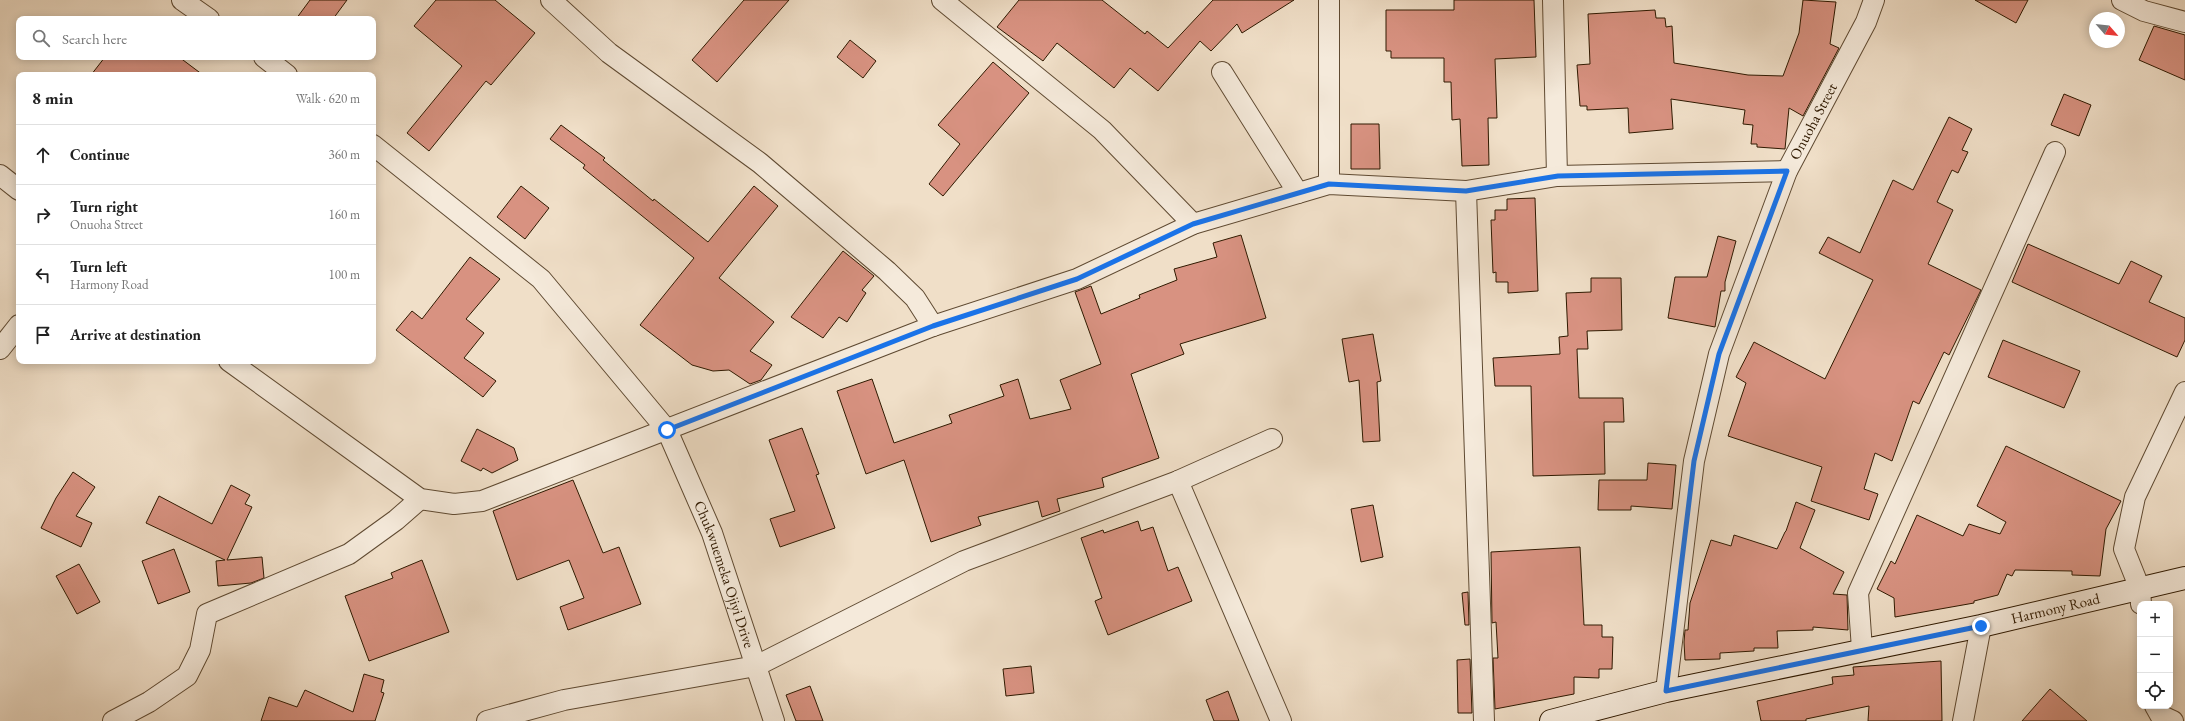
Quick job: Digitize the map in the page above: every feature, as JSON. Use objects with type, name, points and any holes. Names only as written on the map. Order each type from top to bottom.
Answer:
[{"type":"main road","name":"Harmony Road","points":[[1551,721],[1666,691],[1862,649],[2140,596],[2185,578]]},
{"type":"street","points":[[182,0],[205,16]]},
{"type":"street","points":[[551,0],[609,53],[772,173],[915,298],[933,326]]},
{"type":"street","points":[[942,0],[1102,130],[1193,224]]},
{"type":"street","points":[[1329,0],[1329,184]]},
{"type":"street","points":[[1553,0],[1558,176]]},
{"type":"street","name":"Onuoha Street","points":[[1666,691],[1694,461],[1719,354],[1787,171],[1866,22],[1874,0]]},
{"type":"street","points":[[2122,0],[2144,11],[2185,22]]},
{"type":"street","points":[[268,60],[283,72]]},
{"type":"street","points":[[1222,72],[1298,193]]},
{"type":"street","name":"Chukwuemeka Ojiyi Drive","points":[[376,147],[541,279],[667,430],[712,532],[774,721]]},
{"type":"street","points":[[1862,649],[1858,593],[2055,152]]},
{"type":"street","points":[[233,364],[420,499],[454,504],[482,502],[933,326],[1077,279],[1193,224],[1329,184],[1466,191],[1558,176],[1787,171]]},
{"type":"street","points":[[0,175],[16,188]]},
{"type":"street","points":[[1466,191],[1484,721]]},
{"type":"street","points":[[0,349],[16,329]]},
{"type":"street","points":[[2140,596],[2124,549],[2135,497],[2185,392]]},
{"type":"street","points":[[487,721],[564,700],[756,666],[964,561],[1178,481],[1272,440]]},
{"type":"street","points":[[1178,481],[1281,721]]},
{"type":"street","points":[[113,721],[149,702],[187,676],[200,650],[207,614],[349,554],[396,520],[420,499]]},
{"type":"street","points":[[1963,721],[1981,626]]},
{"type":"street","points":[[2157,709],[2160,715],[2173,721]]},
{"type":"building","points":[[310,0],[347,0],[335,16],[298,16]]},
{"type":"building","points":[[436,0],[495,0],[535,33],[491,85],[486,81],[429,151],[407,133],[462,66],[414,26]]},
{"type":"building","points":[[744,0],[789,0],[717,82],[692,60]]},
{"type":"building","points":[[1019,0],[1102,0],[1145,34],[1147,31],[1168,48],[1213,0],[1294,0],[1242,33],[1237,24],[1211,51],[1200,41],[1158,91],[1130,68],[1114,88],[1057,43],[1043,61],[997,27]]},
{"type":"building","points":[[1454,0],[1534,0],[1536,57],[1495,59],[1497,118],[1488,118],[1489,165],[1462,166],[1460,119],[1452,120],[1451,82],[1444,82],[1444,58],[1391,58],[1391,51],[1386,51],[1386,10],[1454,10]]},
{"type":"building","points":[[1803,0],[1836,2],[1830,44],[1839,48],[1803,116],[1789,108],[1785,149],[1757,147],[1757,144],[1751,144],[1753,125],[1743,124],[1745,110],[1671,99],[1673,129],[1629,133],[1628,108],[1587,110],[1587,106],[1580,106],[1577,65],[1590,64],[1588,14],[1655,10],[1656,18],[1665,18],[1666,27],[1672,26],[1674,63],[1748,75],[1783,76],[1799,33]]},
{"type":"building","points":[[1975,0],[2028,0],[2016,23]]},
{"type":"building","points":[[2154,26],[2185,35],[2185,80],[2139,60]]},
{"type":"building","points":[[850,40],[876,61],[863,78],[837,57]]},
{"type":"building","points":[[103,60],[183,60],[199,72],[93,72]]},
{"type":"building","points":[[993,62],[1029,93],[943,196],[929,184],[960,144],[938,125]]},
{"type":"building","points":[[2064,94],[2091,105],[2079,136],[2051,125]]},
{"type":"building","points":[[1949,117],[1972,129],[1962,150],[1968,152],[1958,173],[1952,170],[1937,202],[1953,210],[1928,264],[1981,290],[1949,355],[1944,352],[1919,404],[1913,401],[1892,461],[1875,453],[1864,489],[1878,494],[1869,520],[1811,501],[1822,467],[1728,436],[1746,383],[1736,377],[1754,342],[1825,379],[1873,280],[1819,253],[1828,237],[1860,253],[1893,180],[1913,190]]},
{"type":"building","points":[[1351,124],[1379,124],[1380,169],[1351,169]]},
{"type":"building","points":[[561,125],[605,158],[603,160],[653,201],[654,199],[708,242],[754,186],[778,206],[719,278],[774,322],[750,351],[772,365],[761,380],[750,384],[729,370],[713,371],[692,365],[640,325],[694,258],[583,168],[585,165],[550,139]]},
{"type":"building","points":[[521,186],[549,208],[525,239],[497,217]]},
{"type":"building","points":[[1535,198],[1538,291],[1508,293],[1508,282],[1496,282],[1496,272],[1493,273],[1491,220],[1495,220],[1495,210],[1507,210],[1507,199]]},
{"type":"building","points":[[1241,235],[1266,318],[1180,344],[1184,354],[1131,374],[1159,458],[1102,478],[1104,487],[1057,499],[1060,511],[1042,517],[1038,501],[978,517],[981,525],[931,542],[904,460],[866,474],[837,391],[872,379],[894,443],[952,423],[949,415],[1004,396],[1000,385],[1018,379],[1030,419],[1071,409],[1060,380],[1101,364],[1075,292],[1091,286],[1101,314],[1140,298],[1139,295],[1177,280],[1174,269],[1217,257],[1213,243]]},
{"type":"building","points":[[1718,236],[1736,241],[1725,282],[1725,291],[1721,291],[1715,327],[1668,318],[1675,277],[1707,277]]},
{"type":"building","points":[[2028,244],[2119,284],[2131,261],[2162,276],[2149,302],[2185,318],[2185,340],[2177,357],[2012,282]]},
{"type":"building","points":[[843,251],[874,276],[862,290],[866,293],[847,322],[839,317],[823,338],[791,317]]},
{"type":"building","points":[[470,257],[500,279],[466,319],[484,333],[464,358],[496,381],[483,397],[396,330],[412,311],[422,319]]},
{"type":"building","points":[[1591,278],[1621,278],[1622,330],[1587,331],[1588,349],[1577,349],[1579,398],[1623,398],[1624,422],[1604,422],[1605,474],[1533,476],[1531,386],[1495,386],[1493,358],[1560,354],[1559,337],[1568,336],[1566,293],[1591,292]]},
{"type":"building","points":[[1373,334],[1381,381],[1377,382],[1380,441],[1363,442],[1359,380],[1349,382],[1342,339]]},
{"type":"building","points":[[2003,340],[2080,371],[2064,408],[1988,377]]},
{"type":"building","points":[[802,428],[819,474],[816,475],[835,528],[780,547],[770,519],[795,511],[769,440]]},
{"type":"building","points":[[477,429],[514,448],[518,460],[492,473],[483,468],[481,471],[461,461]]},
{"type":"building","points":[[2006,446],[2121,501],[2106,529],[2100,576],[2072,575],[2072,571],[2015,570],[2012,576],[2007,574],[1998,595],[1974,601],[1974,603],[1895,617],[1894,598],[1877,589],[1891,561],[1895,564],[1917,515],[1963,536],[1969,524],[2000,534],[2006,522],[1977,506]]},
{"type":"building","points":[[1648,463],[1676,465],[1672,509],[1631,506],[1631,510],[1598,510],[1599,480],[1647,480]]},
{"type":"building","points":[[73,472],[95,487],[76,516],[92,523],[81,547],[41,528],[56,498]]},
{"type":"building","points":[[573,480],[603,553],[619,547],[641,604],[568,630],[560,607],[584,598],[569,560],[517,580],[493,511]]},
{"type":"building","points":[[231,485],[250,495],[245,504],[252,507],[227,560],[262,557],[264,578],[251,583],[218,586],[216,561],[225,560],[146,523],[159,496],[212,524]]},
{"type":"building","points":[[1796,502],[1815,510],[1800,548],[1844,572],[1833,594],[1847,595],[1848,630],[1813,627],[1813,630],[1777,631],[1778,648],[1754,648],[1754,651],[1720,653],[1720,659],[1685,660],[1685,630],[1688,630],[1690,603],[1711,540],[1731,546],[1734,535],[1777,549],[1786,531]]},
{"type":"building","points":[[1373,505],[1383,557],[1361,562],[1351,509]]},
{"type":"building","points":[[1138,521],[1141,531],[1153,527],[1168,571],[1178,567],[1192,601],[1108,635],[1095,601],[1102,598],[1081,538],[1103,530],[1104,533]]},
{"type":"building","points":[[1580,547],[1584,625],[1602,625],[1602,637],[1613,637],[1612,669],[1599,669],[1599,678],[1574,677],[1574,694],[1495,709],[1493,658],[1498,658],[1496,622],[1492,623],[1491,552]]},
{"type":"building","points":[[174,549],[190,592],[158,604],[142,561]]},
{"type":"building","points":[[422,560],[449,632],[369,661],[345,596],[393,578],[391,573]]},
{"type":"building","points":[[79,564],[100,602],[77,614],[56,576]]},
{"type":"building","points":[[1468,592],[1469,625],[1465,625],[1462,593]]},
{"type":"building","points":[[1470,659],[1472,713],[1458,713],[1457,660]]},
{"type":"building","points":[[1941,661],[1942,721],[1868,721],[1869,706],[1806,719],[1806,721],[1761,721],[1757,701],[1833,684],[1832,677],[1854,675],[1853,667]]},
{"type":"building","points":[[1031,666],[1034,693],[1006,696],[1003,669]]},
{"type":"building","points":[[364,674],[384,680],[381,692],[384,693],[375,721],[261,721],[269,697],[297,707],[305,690],[353,712]]},
{"type":"building","points":[[810,686],[823,721],[796,721],[786,695]]},
{"type":"building","points":[[2050,689],[2087,721],[2022,721]]},
{"type":"building","points":[[1228,691],[1239,721],[1214,721],[1206,700]]},
{"type":"route","points":[[667,430],[933,326],[1077,279],[1193,224],[1329,184],[1466,191],[1558,176],[1787,171],[1719,354],[1694,461],[1666,691],[1862,649],[1981,626]]}]
